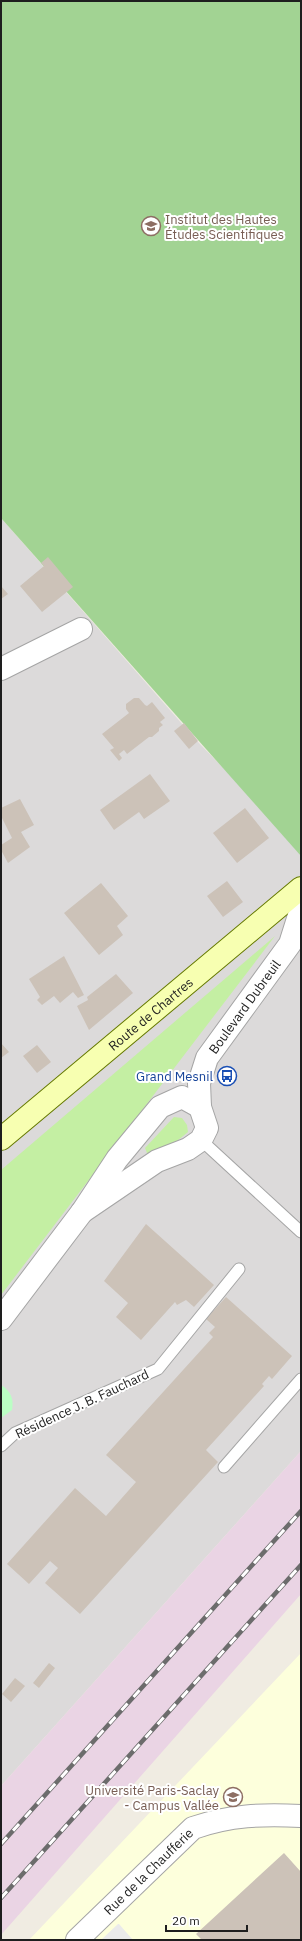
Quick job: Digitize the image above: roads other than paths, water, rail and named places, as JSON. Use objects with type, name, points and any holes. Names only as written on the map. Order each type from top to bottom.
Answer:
[{"type":"main road","name":"Route de Chartres","points":[[1,1139],[301,888]]},
{"type":"street","points":[[1,669],[81,630]]},
{"type":"street","name":"Boulevard Dubreuil","points":[[201,1140],[207,1128],[200,1107],[199,1083],[207,1058],[290,944],[301,909]]},
{"type":"street","points":[[1,1319],[82,1212],[117,1159],[160,1106],[182,1097],[200,1107]]},
{"type":"street","points":[[82,1212],[156,1161],[188,1149],[201,1140]]},
{"type":"street","name":"Rue de la Chaufferie","points":[[77,1940],[193,1828],[216,1820],[267,1815],[301,1816]]},
{"type":"lane","points":[[201,1140],[301,1232]]},
{"type":"lane","name":"Résidence J. B. Fauchard","points":[[1,1446],[15,1434],[158,1369],[239,1269]]},
{"type":"lane","points":[[224,1467],[301,1378]]},
{"type":"railway","points":[[1,1844],[301,1511]]},
{"type":"railway","points":[[1,1898],[301,1565]]},
{"type":"place","name":"Institut des Hautes Études Scientifiques","points":[[151,226]]},
{"type":"place","name":"Grand Mesnil","points":[[227,1076]]},
{"type":"place","name":"Université Paris-Saclay - Campus Vallée","points":[[233,1797]]}]
